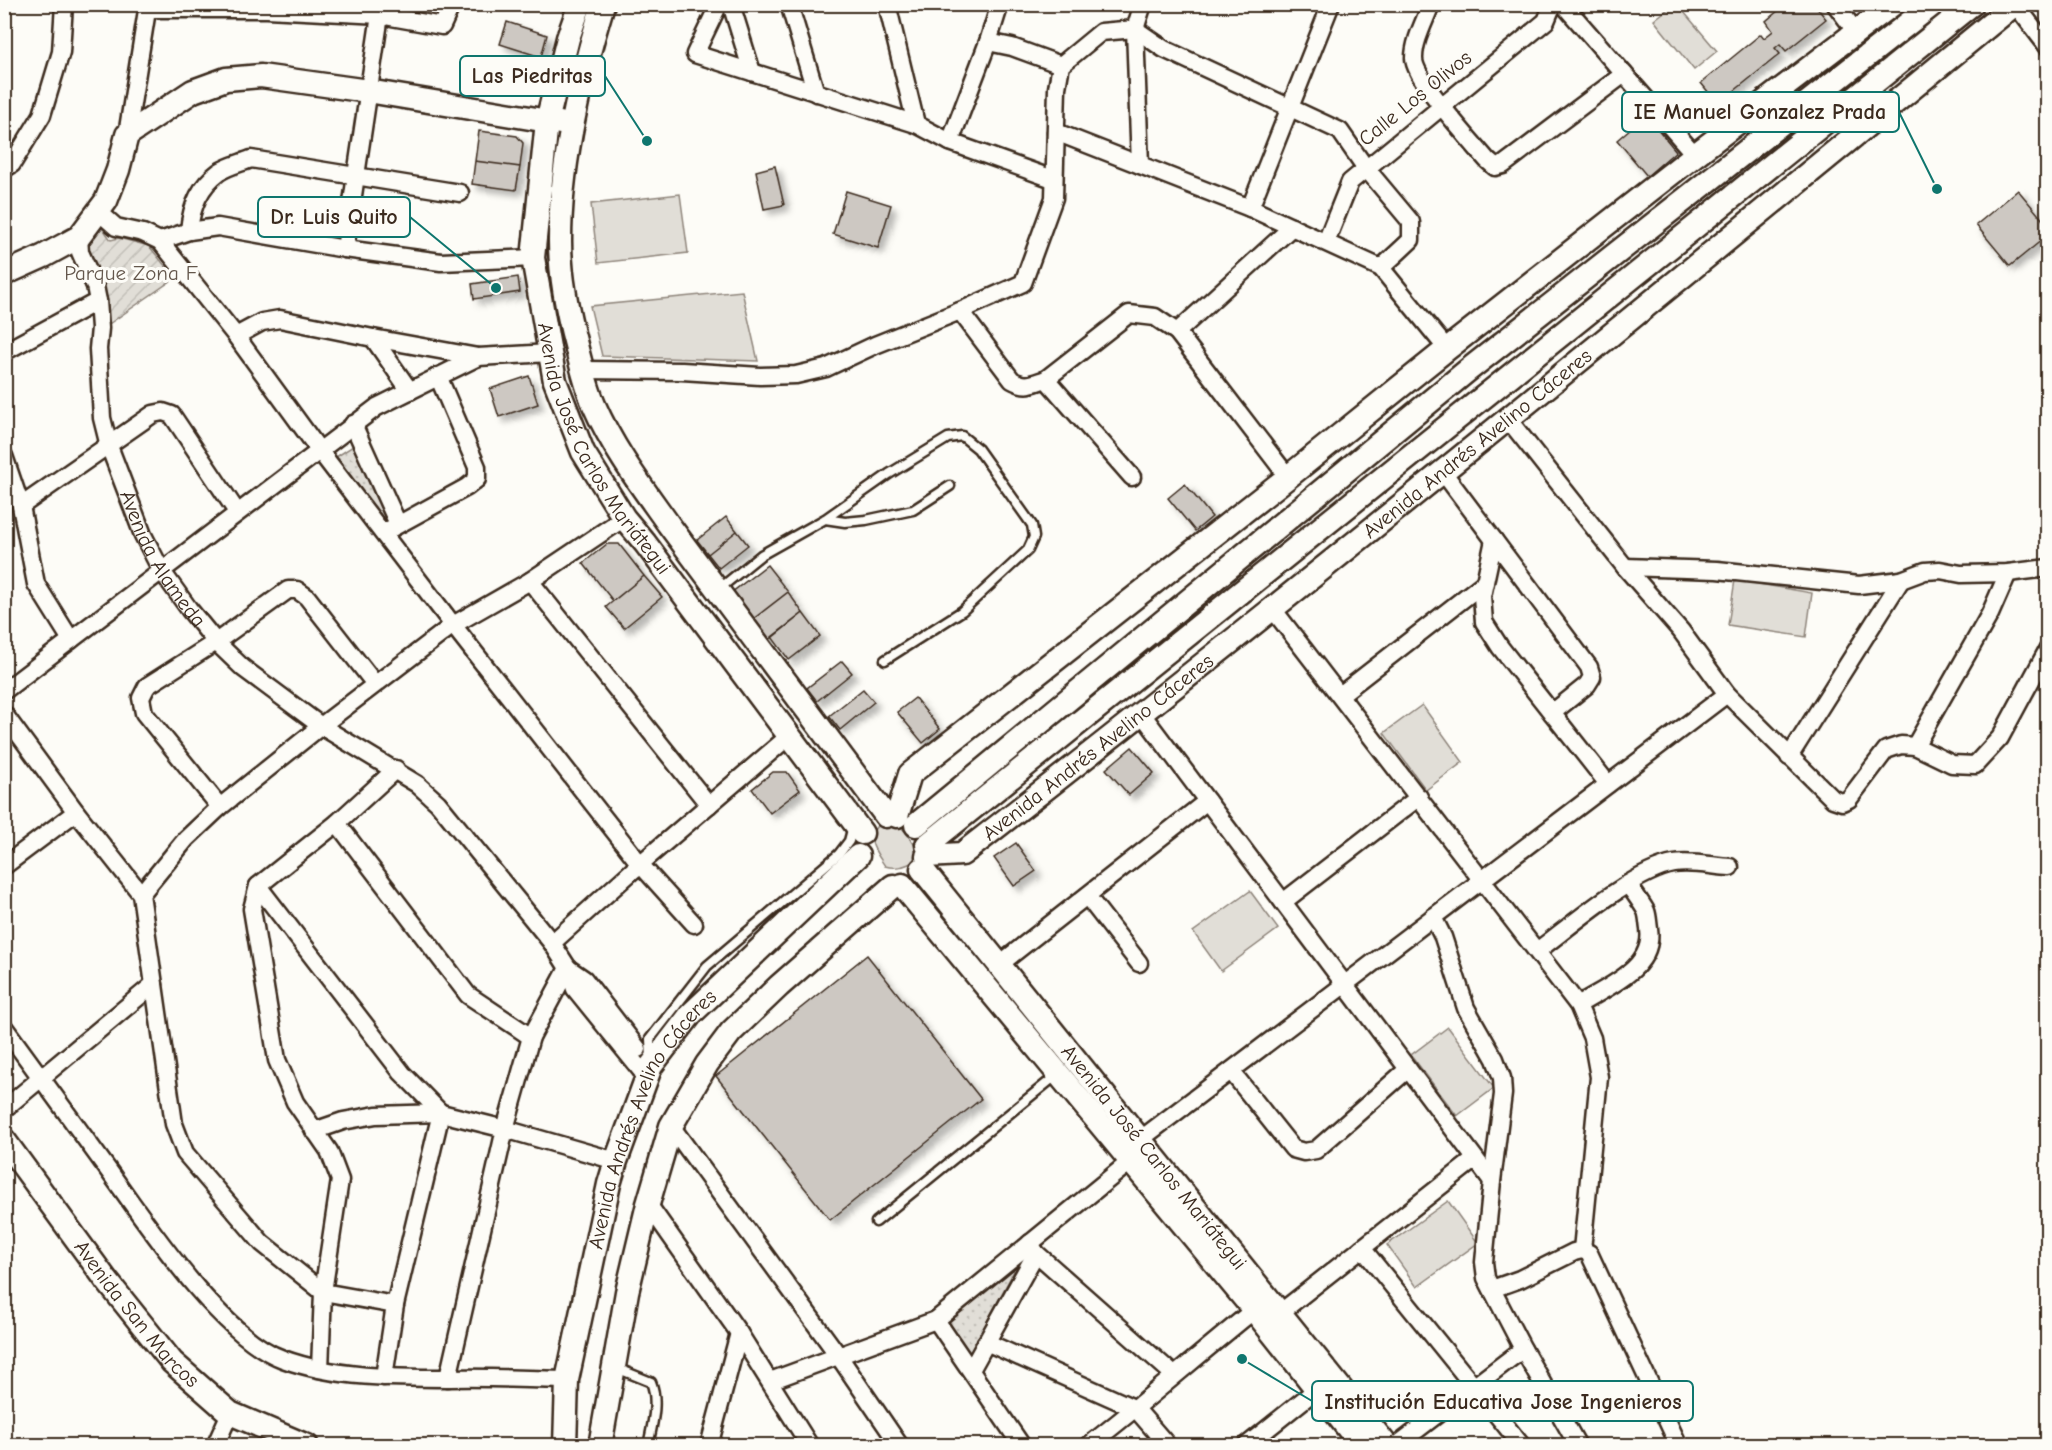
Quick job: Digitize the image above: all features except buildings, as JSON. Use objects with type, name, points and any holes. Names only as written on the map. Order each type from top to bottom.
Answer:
[{"type":"street","points":[[4,169],[12,164],[42,116],[62,52],[64,4]]},
{"type":"street","points":[[4,274],[79,237],[106,201],[118,170],[127,135],[147,7],[382,10],[442,26],[452,4]]},
{"type":"street","name":"Avenida José Carlos Mariátegui","points":[[580,4],[568,38],[547,121],[533,258],[555,381],[583,452],[624,518],[858,828]]},
{"type":"street","name":"Avenida José Carlos Mariátegui","points":[[603,4],[580,88],[573,126],[562,193],[560,243],[563,283],[582,370],[594,405],[610,437],[636,480],[717,591],[913,838],[1000,964],[1387,1446]]},
{"type":"street","points":[[719,4],[695,54],[916,124],[950,142],[1053,179]]},
{"type":"street","points":[[731,4],[752,72]]},
{"type":"street","points":[[789,4],[816,93]]},
{"type":"street","points":[[887,4],[916,124]]},
{"type":"street","points":[[894,37],[901,4]]},
{"type":"street","points":[[950,142],[1000,4]]},
{"type":"street","points":[[1140,165],[1135,29],[1143,4]]},
{"type":"street","points":[[1431,4],[1415,47],[1413,60],[1418,72],[1442,106],[1494,167],[1503,165],[1624,74]]},
{"type":"street","name":"Calle Los Olivos","points":[[1326,242],[1350,182],[1365,167],[1546,21],[1553,4]]},
{"type":"street","points":[[1563,4],[1695,155]]},
{"type":"street","points":[[1835,4],[1856,32]]},
{"type":"street","points":[[913,838],[868,825],[858,828],[858,856],[861,867],[875,882],[897,886],[911,881],[913,838],[910,774],[1447,349],[1893,4]]},
{"type":"street","points":[[913,838],[1467,371],[1933,4]]},
{"type":"street","name":"Avenida Andrés Avelino Cáceres","points":[[913,838],[1972,4]]},
{"type":"street","points":[[2015,4],[2048,47]]},
{"type":"street","name":"Avenida Andrés Avelino Cáceres","points":[[913,838],[962,854],[1142,714],[1443,472],[2015,4]]},
{"type":"street","points":[[1250,208],[1290,108],[1326,6]]},
{"type":"street","points":[[345,249],[382,10]]},
{"type":"street","points":[[582,370],[796,375],[826,368],[1023,283],[1053,198],[1057,88],[1061,65],[1101,32],[1135,29],[1164,49],[1340,131],[1365,167],[1411,222],[1411,240],[1381,268]]},
{"type":"street","points":[[988,42],[1012,47],[1061,65]]},
{"type":"street","points":[[127,135],[194,91],[226,79],[261,76],[368,91],[573,126]]},
{"type":"street","points":[[1056,132],[1250,208],[1381,268],[1447,349]]},
{"type":"street","points":[[189,231],[190,213],[201,190],[220,171],[251,159],[460,193]]},
{"type":"street","points":[[99,212],[116,227],[142,232],[160,241],[236,336],[319,450],[453,626],[640,864],[694,924]]},
{"type":"street","points":[[160,241],[189,231],[218,227],[345,249],[441,262],[533,258]]},
{"type":"street","points":[[1177,332],[1292,227]]},
{"type":"street","name":"Avenida Alameda","points":[[79,237],[80,252],[95,286],[98,301],[99,383],[102,418],[109,446],[143,535],[161,570],[216,642],[243,668],[321,726],[396,769],[438,803],[552,943],[568,968],[584,979],[650,1072]]},
{"type":"street","points":[[4,352],[98,301]]},
{"type":"street","points":[[960,311],[1012,380],[1021,385],[1030,385],[1046,379],[1129,314],[1155,317],[1177,332],[1288,477]]},
{"type":"street","points":[[236,336],[262,322],[280,319],[478,357],[550,353]]},
{"type":"street","points":[[373,338],[410,391]]},
{"type":"street","points":[[4,692],[377,407],[478,357]]},
{"type":"street","points":[[383,533],[467,487],[477,479],[477,466],[438,376]]},
{"type":"street","points":[[1046,379],[1132,477]]},
{"type":"street","points":[[21,506],[153,414],[163,411],[172,415],[237,512]]},
{"type":"street","points":[[1508,419],[1625,567],[1681,631],[1727,694],[1833,800],[1842,802],[1849,799],[1886,750],[1901,745],[1915,746],[1952,764],[1974,765],[2000,738],[2048,649]]},
{"type":"street","points":[[353,424],[398,524]]},
{"type":"street","points":[[4,456],[21,506],[36,584],[71,640]]},
{"type":"street","points":[[1443,472],[1589,667],[1592,677],[1587,685],[1552,713]]},
{"type":"street","points":[[141,894],[186,839],[220,807],[321,726],[453,626],[530,581],[624,518]]},
{"type":"street","points":[[645,543],[669,525]]},
{"type":"street","points":[[1494,540],[1482,596],[1484,622],[1500,647],[1608,784]]},
{"type":"street","points":[[1625,567],[1717,570],[1859,585],[1901,580],[1925,571],[1940,570],[1962,574],[2008,573],[2048,568]]},
{"type":"street","points":[[1915,746],[1990,614],[2008,573]]},
{"type":"street","points":[[1789,757],[1901,580]]},
{"type":"street","points":[[530,581],[709,805]]},
{"type":"street","points":[[1340,695],[1485,582]]},
{"type":"street","points":[[220,807],[144,712],[141,698],[147,686],[216,642],[288,590],[297,590],[307,597],[375,684]]},
{"type":"street","points":[[1272,608],[1578,1005],[1592,1038],[1599,1077],[1582,1250]]},
{"type":"street","points":[[770,1381],[936,1320],[1033,1248],[1131,1161],[1141,1139],[1727,694]]},
{"type":"street","points":[[4,714],[76,812],[141,894],[174,1124],[185,1153],[262,1243],[323,1292],[395,1305]]},
{"type":"street","points":[[1142,714],[1492,1181]]},
{"type":"street","points":[[552,943],[788,737]]},
{"type":"street","points":[[320,1369],[323,1292],[340,1180],[329,1151],[295,1102],[277,1060],[252,909],[258,886],[337,823],[396,769]]},
{"type":"street","points":[[1283,902],[1419,797]]},
{"type":"street","points":[[1000,964],[1207,801]]},
{"type":"street","points":[[4,866],[76,812]]},
{"type":"street","points":[[337,823],[468,995],[531,1037]]},
{"type":"street","name":"Avenida Andrés Avelino Cáceres","points":[[565,1446],[567,1380],[616,1161],[650,1072],[691,1014],[858,856]]},
{"type":"street","points":[[1538,951],[1628,884],[1656,869],[1676,863],[1730,867]]},
{"type":"street","points":[[1578,1005],[1631,972],[1649,950],[1650,934],[1647,913],[1628,884]]},
{"type":"street","points":[[258,886],[402,1073],[441,1113]]},
{"type":"street","name":"Avenida José Carlos Mariátegui","points":[[897,886],[1131,1161],[1362,1446]]},
{"type":"street","name":"Avenida Andrés Avelino Cáceres","points":[[600,1446],[627,1292],[648,1204],[671,1126],[707,1064],[731,1032],[779,986],[897,886]]},
{"type":"street","points":[[1087,896],[1139,963]]},
{"type":"street","points":[[1433,917],[1443,937],[1466,1008],[1496,1059],[1502,1078],[1503,1094],[1484,1262],[1486,1278],[1578,1446]]},
{"type":"street","points":[[448,1378],[505,1129],[531,1037],[568,968]]},
{"type":"street","points":[[4,1109],[154,984]]},
{"type":"street","points":[[4,1027],[147,1225],[208,1300],[246,1338],[281,1359],[320,1369],[384,1377],[567,1380]]},
{"type":"street","points":[[1231,1071],[1293,1149],[1304,1152],[1316,1150],[1408,1069]]},
{"type":"street","points":[[384,1377],[395,1305],[441,1113]]},
{"type":"street","points":[[314,1131],[343,1121],[376,1115],[441,1113],[616,1161]]},
{"type":"street","points":[[671,1126],[838,1356],[900,1446]]},
{"type":"street","name":"Avenida San Marcos","points":[[4,1140],[106,1281],[172,1362],[230,1413],[307,1446]]},
{"type":"street","points":[[1281,1312],[1475,1159]]},
{"type":"street","points":[[648,1204],[738,1333],[810,1446]]},
{"type":"street","points":[[971,1370],[1033,1248]]},
{"type":"street","points":[[1033,1248],[1174,1375]]},
{"type":"street","points":[[1362,1248],[1522,1446]]},
{"type":"street","points":[[1492,1289],[1574,1252],[1582,1250],[1589,1252],[1679,1446]]},
{"type":"street","points":[[1088,1446],[1254,1310]]},
{"type":"street","points":[[936,1320],[1022,1446]]},
{"type":"street","points":[[709,1446],[738,1333]]},
{"type":"street","points":[[986,1342],[1136,1409],[1168,1446]]},
{"type":"street","points":[[1396,1446],[1523,1349]]},
{"type":"street","points":[[1246,1446],[1317,1389]]},
{"type":"street","points":[[215,1446],[230,1413]]},
{"type":"lane","points":[[717,591],[761,555],[825,519],[948,438],[962,436],[978,448],[1032,525],[1034,537],[1028,550],[962,611],[885,660]]},
{"type":"lane","points":[[825,519],[845,522],[866,520],[913,510],[950,486]]},
{"type":"lane","points":[[650,1072],[650,1039],[707,966],[839,854],[858,828]]},
{"type":"lane","points":[[876,1222],[1058,1074]]},
{"type":"lane","points":[[614,1367],[651,1382],[655,1391],[648,1446]]},
{"type":"green space","points":[[1673,5],[1678,5],[1717,51],[1694,70],[1654,20]]},
{"type":"green space","points":[[680,194],[688,253],[598,263],[591,204]]},
{"type":"green space","name":"Parque Zona F","points":[[96,225],[104,230],[111,240],[119,238],[149,246],[175,278],[106,326],[101,280],[87,250],[85,238]]},
{"type":"green space","points":[[742,291],[758,361],[602,356],[590,306]]},
{"type":"green space","points":[[356,444],[398,538],[336,457]]},
{"type":"green space","points":[[1735,580],[1812,593],[1806,637],[1728,625]]},
{"type":"green space","points":[[1422,705],[1463,762],[1426,790],[1384,733]]},
{"type":"green space","points":[[881,822],[900,825],[915,846],[917,852],[913,861],[903,866],[885,866],[872,844],[873,833]]},
{"type":"green space","points":[[1250,891],[1278,929],[1221,971],[1193,932]]},
{"type":"green space","points":[[1448,1027],[1494,1088],[1457,1116],[1411,1055]]},
{"type":"green space","points":[[1448,1201],[1478,1243],[1417,1287],[1387,1245]]},
{"type":"green space","points":[[1010,1267],[1014,1271],[971,1351],[967,1354],[946,1321]]},
{"type":"place","name":"Las Piedritas","points":[[647,141]]},
{"type":"place","name":"IE Manuel Gonzalez Prada","points":[[1937,189]]},
{"type":"place","name":"Dr. Luis Quito","points":[[496,288]]},
{"type":"place","name":"Institución Educativa Jose Ingenieros","points":[[1242,1359]]}]
